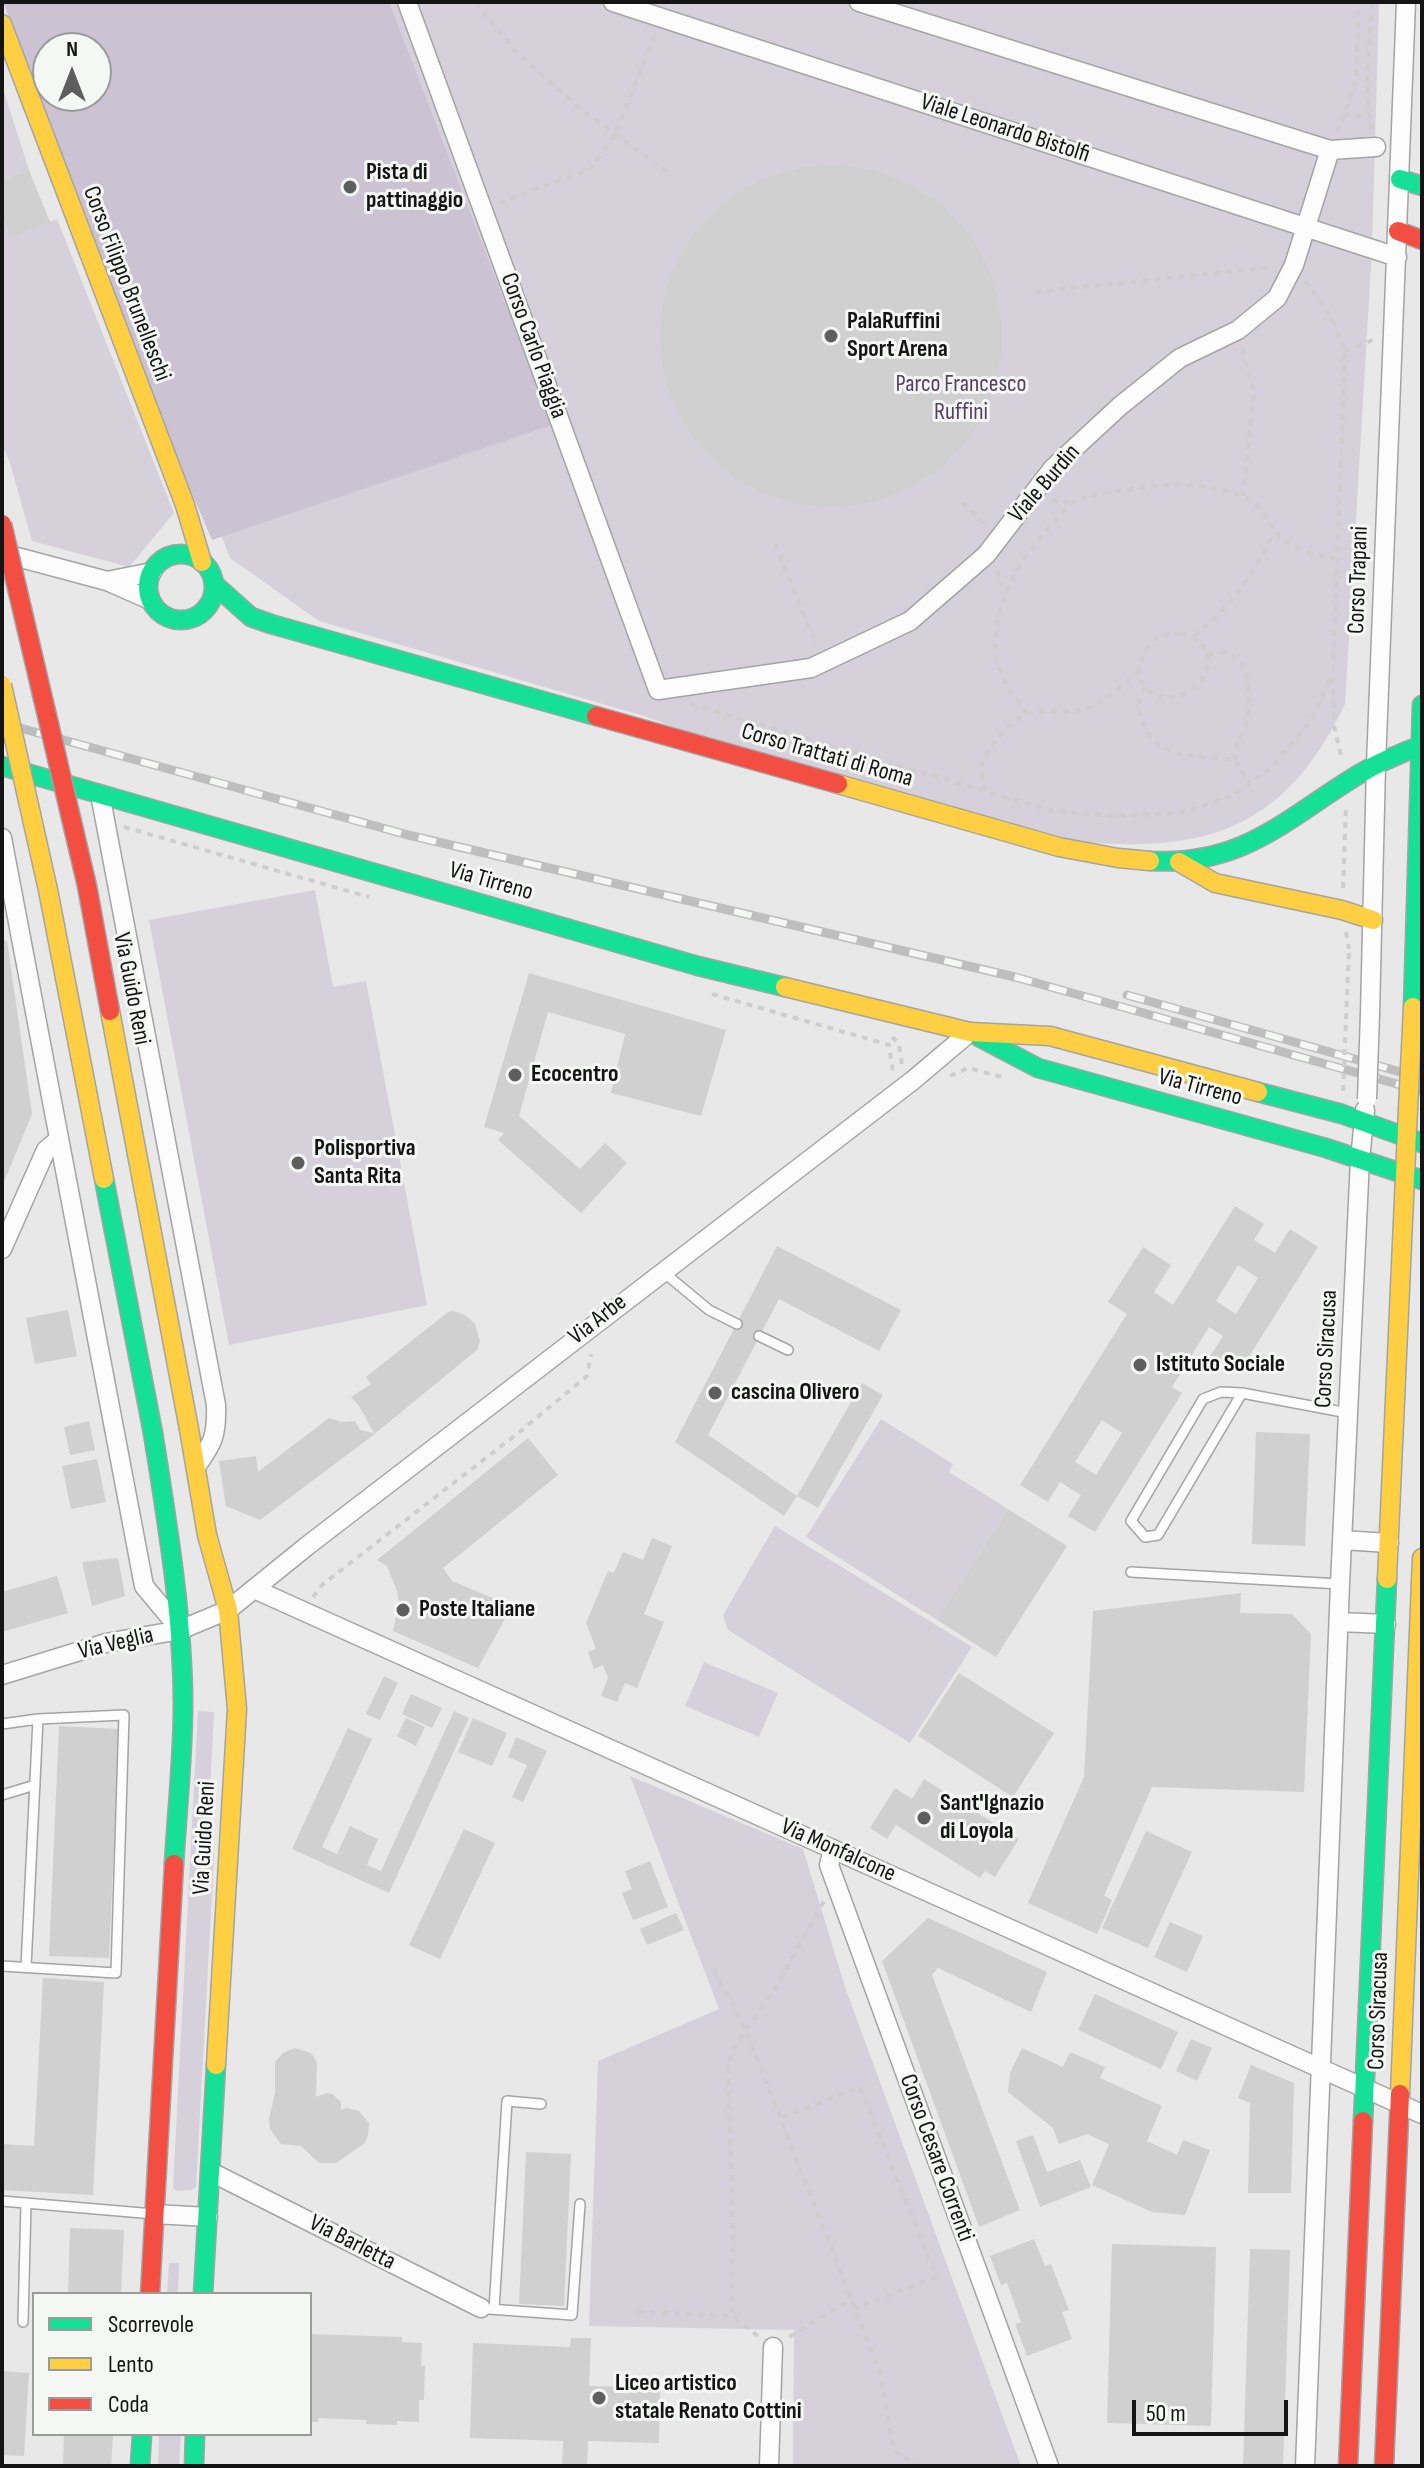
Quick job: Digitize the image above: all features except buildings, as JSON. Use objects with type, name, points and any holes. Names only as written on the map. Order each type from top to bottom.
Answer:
[{"type":"main road","name":"Corso Filippo Brunelleschi","points":[[2,24],[185,505],[202,562]]},
{"type":"main road","points":[[1400,179],[1422,186]]},
{"type":"main road","points":[[1398,231],[1422,240]]},
{"type":"main road","points":[[185,505],[175,543],[148,580],[150,600],[165,617],[176,620],[251,617]]},
{"type":"main road","name":"Via Guido Reni","points":[[2,524],[87,886],[207,1535],[228,1610],[237,1709],[203,2292]]},
{"type":"main road","points":[[167,557],[188,555],[202,562],[211,574],[214,584],[211,602],[194,617]]},
{"type":"main road","name":"Corso Trattati di Roma","points":[[214,584],[251,617],[1059,847],[1113,859],[1179,862],[1220,855],[1249,844],[1376,765],[1421,745]]},
{"type":"main road","name":"Via Guido Reni","points":[[2,685],[48,890],[153,1433],[169,1532],[180,1630],[183,1706],[150,2292]]},
{"type":"main road","points":[[1414,1177],[1415,1140],[1408,1109],[1422,705]]},
{"type":"main road","name":"Via Tirreno","points":[[2,766],[698,966],[970,1032],[1050,1036],[1364,1122],[1415,1140]]},
{"type":"main road","points":[[1179,862],[1215,883],[1342,910],[1373,920]]},
{"type":"main road","name":"Via Tirreno","points":[[970,1032],[1038,1068],[1414,1177]]},
{"type":"main road","name":"Corso Siracusa","points":[[1348,2466],[1389,1543],[1414,1177]]},
{"type":"main road","name":"Corso Siracusa","points":[[1384,2466],[1422,1558]]},
{"type":"main road","points":[[140,2466],[142,2436]]},
{"type":"main road","points":[[194,2466],[195,2436]]},
{"type":"street","name":"Corso Carlo Piaggia","points":[[407,2],[658,690]]},
{"type":"street","name":"Viale Leonardo Bistolfi","points":[[613,2],[1397,257]]},
{"type":"street","points":[[859,2],[1330,150],[1376,147]]},
{"type":"street","name":"Corso Trapani","points":[[1360,1159],[1367,1099],[1376,765],[1406,2]]},
{"type":"street","name":"Viale Burdin","points":[[658,690],[811,668],[910,621],[986,555],[1053,468],[1120,406],[1180,358],[1238,330],[1277,298],[1294,265],[1330,150]]},
{"type":"street","points":[[2,553],[107,581],[150,600]]},
{"type":"street","points":[[107,581],[152,572]]},
{"type":"street","name":"Via Guido Reni","points":[[100,794],[216,1405],[214,1441],[196,1467]]},
{"type":"street","points":[[2,838],[144,1586],[180,1630]]},
{"type":"street","name":"Via Arbe","points":[[228,1610],[662,1271],[912,1081],[970,1032]]},
{"type":"street","points":[[2,1249],[46,1150],[58,1140]]},
{"type":"street","name":"Corso Siracusa","points":[[1305,2466],[1360,1159]]},
{"type":"street","points":[[1342,1540],[1389,1543]]},
{"type":"street","name":"Via Monfalcone","points":[[254,1589],[1422,2114]]},
{"type":"street","name":"Via Veglia","points":[[2,1675],[106,1643],[180,1630],[228,1610]]},
{"type":"street","points":[[1339,1622],[1386,1624]]},
{"type":"street","name":"Corso Cesare Correnti","points":[[833,1849],[829,1865],[1049,2466]]},
{"type":"street","name":"Via Barletta","points":[[211,2172],[488,2309]]},
{"type":"street","points":[[154,2214],[208,2217]]},
{"type":"street","points":[[769,2466],[773,2347]]},
{"type":"lane","points":[[662,1271],[709,1310],[737,1324]]},
{"type":"lane","points":[[759,1336],[788,1350]]},
{"type":"lane","points":[[1242,1393],[1158,1535],[1145,1537],[1131,1521],[1203,1399],[1221,1392],[1242,1393],[1348,1413]]},
{"type":"lane","points":[[1131,1572],[1340,1584]]},
{"type":"lane","points":[[2,1724],[124,1715],[116,1973],[2,1966]]},
{"type":"lane","points":[[26,1967],[38,1719]]},
{"type":"lane","points":[[2,1795],[35,1785]]},
{"type":"lane","points":[[488,2309],[507,2101],[541,2104]]},
{"type":"lane","points":[[2,2201],[154,2214]]},
{"type":"lane","points":[[23,2322],[26,2203]]},
{"type":"lane","name":"Via Barletta","points":[[488,2309],[572,2315],[580,2204]]},
{"type":"path","points":[[475,2],[516,52],[615,135],[669,173]]},
{"type":"path","points":[[1330,150],[1356,82],[1359,2]]},
{"type":"path","points":[[1372,2],[1369,117],[1376,147]]},
{"type":"path","points":[[483,209],[590,169],[615,135],[662,18]]},
{"type":"path","points":[[1344,114],[1369,117]]},
{"type":"path","points":[[1035,292],[1294,265],[1332,318],[1345,351],[1333,673],[1334,726],[1347,784],[1342,910],[1349,949],[1343,1091]]},
{"type":"path","points":[[1238,330],[1254,393],[1243,496]]},
{"type":"path","points":[[1026,714],[1001,673],[996,654],[997,622],[1005,594],[1024,558],[1073,502],[1112,492],[1167,485],[1209,488],[1243,496],[1257,505],[1275,532],[1311,556],[1337,559]]},
{"type":"path","points":[[962,503],[999,537]]},
{"type":"path","points":[[1194,636],[1221,614],[1250,579],[1275,532]]},
{"type":"path","points":[[775,544],[823,662]]},
{"type":"path","points":[[1180,633],[1194,636],[1204,644],[1208,655],[1208,670],[1201,682],[1189,692],[1162,697],[1139,681],[1139,671],[1149,645],[1161,636],[1180,633]]},
{"type":"path","points":[[1208,655],[1227,653],[1245,667],[1249,693],[1247,719],[1234,750],[1235,761],[1250,783]]},
{"type":"path","points":[[985,791],[981,771],[984,757],[1006,729],[1026,714],[1084,709],[1102,701],[1139,671]]},
{"type":"path","points":[[658,690],[700,708],[1049,810],[1112,816],[1178,813],[1230,797],[1272,767],[1311,720],[1333,673]]},
{"type":"path","points":[[1145,687],[1138,700],[1141,719],[1148,735],[1163,749],[1183,756],[1235,761]]},
{"type":"path","points":[[105,822],[382,901]]},
{"type":"path","points":[[705,992],[889,1045],[894,1074]]},
{"type":"path","points":[[942,1081],[968,1068],[1014,1080]]},
{"type":"path","points":[[303,1609],[322,1585],[587,1376],[592,1345]]},
{"type":"path","points":[[732,2316],[733,2226],[728,2066],[733,2050],[776,1987],[835,1882]]},
{"type":"path","points":[[714,1970],[746,2030],[782,2117],[880,2373],[894,2451],[919,2466]]},
{"type":"path","points":[[782,2117],[860,2087],[936,2277],[855,2308]]},
{"type":"path","points":[[638,2312],[732,2316],[773,2347],[852,2299]]},
{"type":"green space","name":"Parco Francesco Ruffini","points":[[18,2],[1379,2],[1372,249],[1345,704],[1322,745],[1298,778],[1271,804],[1240,822],[1207,835],[1170,842],[1082,842],[736,750],[647,717],[319,621],[230,558],[60,112],[112,112],[112,32],[38,32]]},
{"type":"green space","points":[[2,86],[29,170],[2,180]]},
{"type":"green space","points":[[2,215],[11,237],[57,219],[174,513],[129,567],[32,541],[2,444]]},
{"type":"green space","name":"Polisportiva Santa Rita","points":[[315,890],[333,987],[366,981],[427,1305],[229,1345],[149,920]]},
{"type":"green space","points":[[881,1419],[953,1464],[949,1472],[1008,1509],[937,1620],[806,1537]]},
{"type":"green space","points":[[775,1526],[972,1647],[910,1743],[728,1630],[723,1615]]},
{"type":"green space","points":[[704,1662],[778,1693],[759,1737],[685,1706]]},
{"type":"green space","points":[[198,1711],[214,1712],[209,1811],[214,1857],[196,2187],[176,2191],[173,2187]]},
{"type":"green space","points":[[630,1776],[803,1849],[845,1987],[1021,2466],[793,2466],[794,2330],[589,2326],[598,2061],[719,2009]]},
{"type":"green space","points":[[169,2263],[179,2263],[178,2292],[167,2292]]},
{"type":"green space","points":[[159,2436],[181,2436],[179,2466],[158,2466]]},
{"type":"shaded area","points":[[3,2],[389,2],[552,425],[212,540],[172,447],[45,112],[112,112],[112,32],[32,32],[32,78]]},
{"type":"railway","points":[[2,723],[408,835],[1015,977],[1422,1091]]},
{"type":"railway","points":[[1127,995],[1422,1078]]},
{"type":"traffic: fast","points":[[1400,179],[1422,186]]},
{"type":"traffic: fast","points":[[181,554],[194,557],[204,564],[211,574],[214,587],[211,600],[204,610],[194,617],[181,620],[168,617],[158,610],[151,600],[148,587],[151,574],[158,564],[168,557],[181,554]]},
{"type":"traffic: fast","points":[[214,584],[251,617],[271,624],[596,716]]},
{"type":"traffic: fast","points":[[1413,1007],[1422,705]]},
{"type":"traffic: fast","points":[[1150,861],[1212,856],[1239,847],[1263,836],[1368,769],[1422,745]]},
{"type":"traffic: fast","points":[[2,766],[698,966],[785,987]]},
{"type":"traffic: fast","points":[[979,1037],[1038,1068],[1326,1148],[1422,1180]]},
{"type":"traffic: fast","points":[[1258,1092],[1342,1114],[1422,1143]]},
{"type":"traffic: fast","points":[[104,1179],[153,1433]]},
{"type":"traffic: fast","points":[[153,1433],[173,1569],[182,1672],[182,1745],[174,1864]]},
{"type":"traffic: fast","points":[[1363,2121],[1387,1579]]},
{"type":"traffic: fast","points":[[203,2292],[216,2065]]},
{"type":"traffic: fast","points":[[140,2466],[142,2436]]},
{"type":"traffic: fast","points":[[194,2466],[195,2436]]},
{"type":"traffic: slow","points":[[2,24],[185,505],[202,562]]},
{"type":"traffic: slow","points":[[2,685],[48,890],[104,1179]]},
{"type":"traffic: slow","points":[[838,784],[1059,847],[1150,861]]},
{"type":"traffic: slow","points":[[1179,862],[1215,883],[1342,910],[1373,920]]},
{"type":"traffic: slow","points":[[785,987],[970,1032],[1050,1036],[1258,1092]]},
{"type":"traffic: slow","points":[[1408,1109],[1413,1007]]},
{"type":"traffic: slow","points":[[110,1011],[189,1429]]},
{"type":"traffic: slow","points":[[1387,1579],[1408,1109]]},
{"type":"traffic: slow","points":[[189,1429],[207,1535],[228,1610],[237,1709],[216,2065]]},
{"type":"traffic: slow","points":[[1400,2094],[1422,1558]]},
{"type":"traffic: jam","points":[[1398,231],[1422,240]]},
{"type":"traffic: jam","points":[[2,524],[87,886],[110,1011]]},
{"type":"traffic: jam","points":[[596,716],[838,784]]},
{"type":"traffic: jam","points":[[150,2292],[174,1864]]},
{"type":"traffic: jam","points":[[1384,2466],[1400,2094]]},
{"type":"traffic: jam","points":[[1348,2466],[1363,2121]]},
{"type":"place","name":"Pista di pattinaggio","points":[[350,187]]},
{"type":"place","name":"PalaRuffini Sport Arena","points":[[831,336]]},
{"type":"place","name":"Ecocentro","points":[[515,1075]]},
{"type":"place","name":"Polisportiva Santa Rita","points":[[298,1163]]},
{"type":"place","name":"Istituto Sociale","points":[[1140,1365]]},
{"type":"place","name":"cascina Olivero","points":[[715,1393]]},
{"type":"place","name":"Poste Italiane","points":[[403,1610]]},
{"type":"place","name":"Sant'Ignazio di Loyola","points":[[924,1818]]},
{"type":"place","name":"Liceo artistico statale Renato Cottini","points":[[599,2398]]}]
